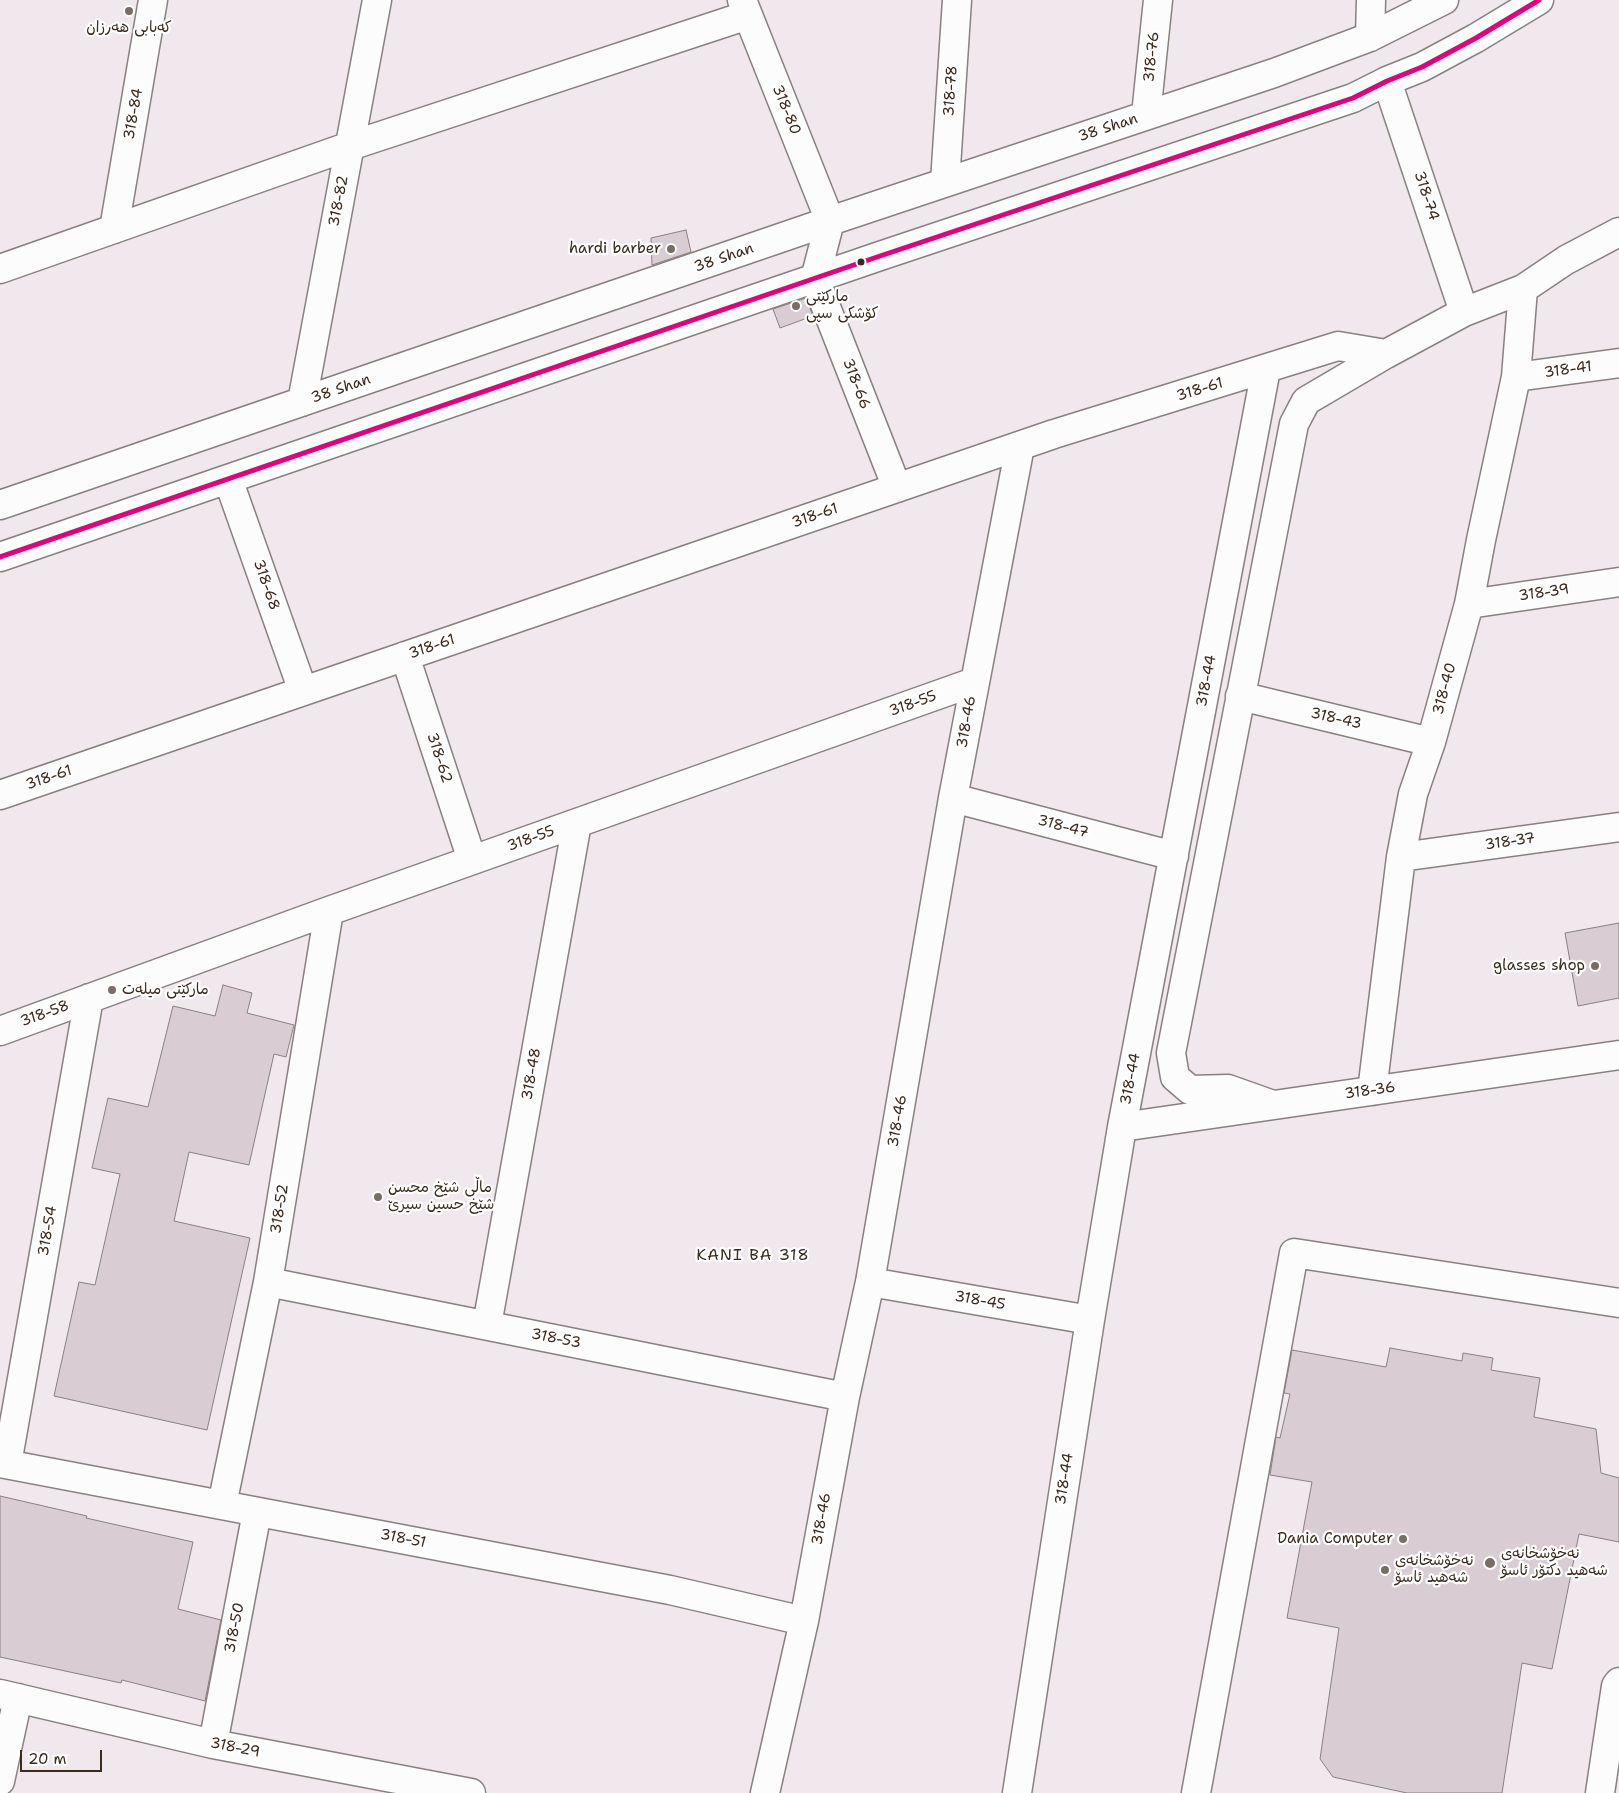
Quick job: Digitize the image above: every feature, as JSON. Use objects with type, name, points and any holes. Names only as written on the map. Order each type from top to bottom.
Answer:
[{"type":"street","name":"318-84","points":[[114,229],[153,0]]},
{"type":"street","name":"318-82","points":[[302,402],[377,0]]},
{"type":"street","name":"318-78","points":[[945,182],[957,0]]},
{"type":"street","name":"318-76","points":[[1146,115],[1158,0]]},
{"type":"street","points":[[1370,37],[1371,0]]},
{"type":"street","name":"38 Shan","points":[[0,505],[945,182],[1274,73],[1370,37],[1444,0]]},
{"type":"street","points":[[0,557],[1353,98],[1387,81],[1422,67],[1476,38],[1539,0]]},
{"type":"street","points":[[0,269],[745,7]]},
{"type":"street","name":"318-80","points":[[745,7],[830,221]]},
{"type":"street","name":"318-74","points":[[1387,81],[1464,312]]},
{"type":"street","points":[[815,279],[830,221]]},
{"type":"street","points":[[1273,1105],[1228,1089],[1190,1090],[1175,1077],[1171,1052],[1294,424],[1306,401],[1386,354],[1464,312],[1523,289],[1566,260],[1619,232]]},
{"type":"street","name":"318-66","points":[[815,279],[897,488]]},
{"type":"street","name":"318-40","points":[[1372,1090],[1400,857],[1413,794],[1431,742],[1469,604],[1516,377],[1523,289]]},
{"type":"street","name":"318-61","points":[[0,795],[1020,446],[1338,346],[1386,354]]},
{"type":"street","name":"318-41","points":[[1516,377],[1619,363]]},
{"type":"street","name":"318-44","points":[[1017,1793],[1090,1320],[1122,1128],[1266,369]]},
{"type":"street","name":"318-46","points":[[765,1793],[804,1621],[845,1397],[870,1282],[953,798],[1020,446]]},
{"type":"street","name":"318-68","points":[[228,479],[303,691]]},
{"type":"street","name":"318-39","points":[[1469,604],[1619,582]]},
{"type":"street","name":"318-62","points":[[405,656],[472,860]]},
{"type":"street","name":"318-55","points":[[89,998],[974,682]]},
{"type":"street","name":"318-43","points":[[1240,696],[1431,742]]},
{"type":"street","name":"318-47","points":[[953,798],[1174,856]]},
{"type":"street","name":"318-48","points":[[488,1325],[577,823]]},
{"type":"street","name":"318-37","points":[[1400,857],[1619,827]]},
{"type":"street","name":"318-52","points":[[222,1505],[268,1282],[329,911]]},
{"type":"street","name":"318-58","points":[[0,1031],[89,998]]},
{"type":"street","name":"318-54","points":[[3,1464],[89,998]]},
{"type":"street","name":"318-36","points":[[1122,1128],[1619,1054]]},
{"type":"street","points":[[1196,1793],[1294,1253],[1619,1303]]},
{"type":"street","name":"318-53","points":[[268,1282],[845,1397]]},
{"type":"street","name":"318-45","points":[[870,1282],[1090,1320]]},
{"type":"street","name":"318-51","points":[[3,1464],[670,1590],[804,1621]]},
{"type":"street","name":"318-50","points":[[213,1744],[257,1512]]},
{"type":"street","points":[[1600,1793],[1616,1686],[1619,1682]]},
{"type":"street","points":[[0,1780],[9,1696]]},
{"type":"street","name":"318-29","points":[[9,1696],[213,1744],[471,1793]]},
{"type":"building","name":"hardi barber","points":[[686,230],[691,252],[652,265],[651,238]]},
{"type":"building","points":[[806,298],[813,316],[780,328],[773,309]]},
{"type":"building","name":"glasses shop","points":[[1619,923],[1619,998],[1578,1006],[1565,933]]},
{"type":"building","points":[[223,985],[252,993],[247,1013],[294,1025],[286,1057],[274,1054],[249,1165],[189,1152],[174,1221],[250,1238],[207,1430],[54,1396],[79,1282],[95,1285],[120,1174],[92,1168],[108,1098],[148,1107],[173,1006],[215,1016]]},
{"type":"building","name":"نەخۆشخانەی شەهید ئاسۆ","points":[[1390,1348],[1462,1361],[1463,1353],[1493,1358],[1491,1370],[1540,1378],[1534,1417],[1596,1429],[1601,1473],[1619,1478],[1619,1542],[1579,1534],[1552,1669],[1522,1663],[1502,1793],[1407,1793],[1333,1777],[1320,1759],[1339,1628],[1287,1618],[1312,1482],[1270,1475],[1276,1437],[1280,1438],[1290,1394],[1284,1393],[1292,1350],[1386,1367]]},
{"type":"building","points":[[0,1496],[193,1542],[178,1609],[221,1620],[205,1701],[122,1680],[121,1683],[0,1657]]},
{"type":"transit line","points":[[0,557],[880,256],[1353,98],[1387,81],[1422,67],[1476,38],[1539,0]]},
{"type":"place","name":"کەبابی هەرزان","points":[[129,11]]},
{"type":"place","name":"hardi barber","points":[[671,249]]},
{"type":"place","name":"مارکێتی کۆشکی سپی","points":[[796,306]]},
{"type":"place","name":"glasses shop","points":[[1595,966]]},
{"type":"place","name":"مارکێتی میلەت","points":[[112,990]]},
{"type":"place","name":"ماڵی شێخ محسن شێخ حسین سیرێ","points":[[378,1197]]},
{"type":"place","name":"Dania Computer","points":[[1403,1539]]},
{"type":"place","name":"نەخۆشخانەی شەهید دکتۆر ئاسۆ","points":[[1490,1563]]},
{"type":"place","name":"نەخۆشخانەی شەهید ئاسۆ","points":[[1385,1570]]},
{"type":"district","name":"KANI BA 318","points":[[753,1256]]}]
